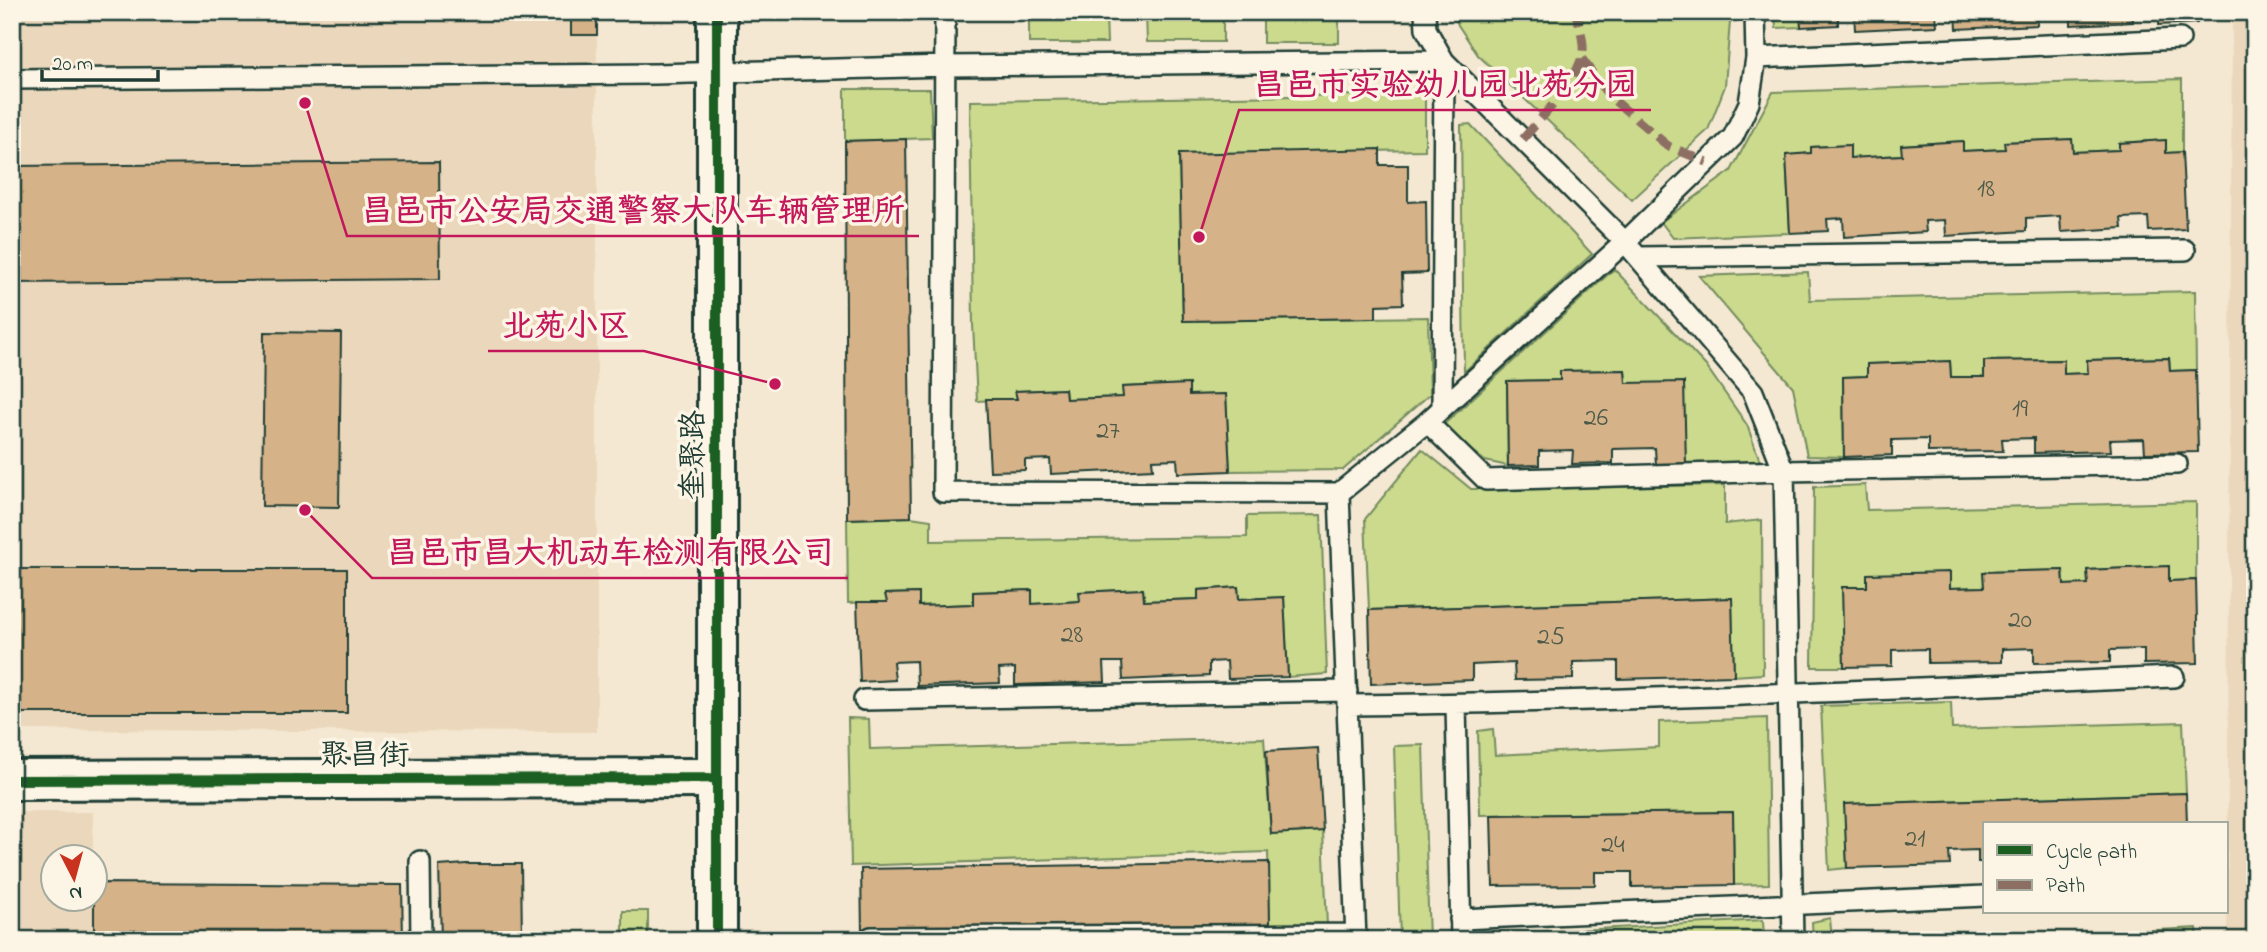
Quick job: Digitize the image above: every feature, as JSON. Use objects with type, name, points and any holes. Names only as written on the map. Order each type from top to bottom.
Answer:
[{"type":"street","name":"奎聚路","points":[[717,12],[717,940]]},
{"type":"street","name":"聚昌街","points":[[12,780],[716,778]]},
{"type":"lane","points":[[945,12],[943,492],[1339,493],[1435,415],[1625,242],[1733,137],[1749,103],[1756,58],[1755,12]]},
{"type":"lane","points":[[1424,12],[1426,29],[1444,61],[1625,242],[1754,392],[1784,471],[1793,940]]},
{"type":"lane","points":[[1756,58],[2180,39]]},
{"type":"lane","points":[[12,79],[1444,61]]},
{"type":"lane","points":[[1444,61],[1435,415],[1486,480],[2177,464]]},
{"type":"lane","points":[[1639,257],[2185,250]]},
{"type":"lane","points":[[871,940],[871,937],[1356,937],[1339,493]]},
{"type":"lane","points":[[864,700],[1347,698],[1456,704],[2174,677]]},
{"type":"lane","points":[[1456,704],[1461,940]]},
{"type":"lane","points":[[420,862],[421,940]]},
{"type":"lane","points":[[1460,919],[1983,896]]},
{"type":"shaded area","points":[[12,12],[597,12],[597,732],[12,730]]},
{"type":"shaded area","points":[[2232,12],[2255,12],[2255,940],[2227,940]]},
{"type":"shaded area","points":[[12,812],[93,812],[93,844],[38,844],[38,914],[94,914],[94,940],[12,940]]},
{"type":"green space","points":[[1454,12],[1692,12],[1695,15],[1730,21],[1725,86],[1708,130],[1632,200],[1478,55],[1458,25]]},
{"type":"green space","points":[[1775,12],[1800,12],[1801,27],[1776,28]]},
{"type":"green space","points":[[1146,13],[1223,13],[1223,42],[1147,42]]},
{"type":"green space","points":[[1029,14],[1106,14],[1107,43],[1029,43]]},
{"type":"green space","points":[[1263,14],[1339,14],[1339,43],[1263,43]]},
{"type":"green space","points":[[2182,79],[2182,152],[2166,153],[2166,140],[2119,143],[2119,150],[2073,152],[2072,139],[2005,142],[2005,149],[1963,151],[1962,141],[1902,145],[1902,155],[1850,158],[1850,145],[1812,147],[1811,153],[1786,156],[1790,233],[1673,238],[1661,222],[1731,171],[1773,92]]},
{"type":"green space","points":[[845,89],[930,89],[932,138],[845,141]]},
{"type":"green space","points":[[1425,94],[1425,150],[1179,154],[1183,321],[1428,317],[1430,394],[1343,470],[1230,471],[1226,394],[1189,395],[1188,384],[1123,387],[1123,397],[1066,399],[1065,389],[1016,391],[1017,399],[977,401],[973,325],[970,101]]},
{"type":"green space","points":[[1470,124],[1592,254],[1464,372],[1461,125]]},
{"type":"green space","points":[[1614,269],[1706,366],[1747,425],[1760,461],[1686,465],[1626,383],[1625,370],[1560,371],[1560,380],[1507,381],[1508,466],[1485,461],[1441,427]]},
{"type":"green space","points":[[1808,272],[1810,300],[2195,291],[2196,370],[2170,371],[2169,358],[2088,360],[2088,373],[2064,374],[2064,360],[1984,361],[1984,377],[1951,377],[1950,361],[1868,364],[1867,376],[1843,377],[1844,457],[1807,456],[1793,387],[1699,276]]},
{"type":"green space","points":[[1422,449],[1471,489],[1725,485],[1725,524],[1762,520],[1763,674],[1734,676],[1732,598],[1369,610],[1365,519]]},
{"type":"green space","points":[[1865,485],[1867,510],[2196,502],[2196,580],[2169,581],[2168,566],[2088,570],[2088,584],[2064,585],[2063,570],[1984,572],[1984,587],[1950,588],[1950,573],[1867,587],[1843,587],[1844,667],[1812,667],[1814,487]]},
{"type":"green space","points":[[1321,515],[1327,674],[1288,677],[1284,597],[1239,599],[1238,587],[1198,590],[1198,599],[1144,601],[1143,589],[1080,592],[1080,601],[1032,604],[1031,590],[973,592],[973,604],[919,606],[918,593],[886,594],[887,602],[848,603],[847,519],[911,517],[931,520],[931,541],[1247,537],[1247,516]]},
{"type":"green space","points":[[1951,702],[1952,729],[2183,722],[2186,793],[1845,804],[1847,868],[1829,870],[1821,706]]},
{"type":"green space","points":[[848,718],[869,719],[870,749],[1264,738],[1271,834],[1323,831],[1327,926],[1270,925],[1268,852],[851,866]]},
{"type":"green space","points":[[1767,718],[1769,884],[1734,885],[1733,812],[1480,815],[1478,731],[1493,729],[1495,755],[1659,747],[1659,722]]},
{"type":"green space","points":[[1423,745],[1429,940],[1400,940],[1394,746]]},
{"type":"green space","points":[[623,911],[648,911],[648,940],[623,940]]},
{"type":"green space","points":[[1830,918],[1832,940],[1813,940],[1812,922]]},
{"type":"green space","points":[[1763,920],[1764,940],[1481,940],[1481,935]]},
{"type":"green space","points":[[2197,928],[2198,940],[1962,940]]},
{"type":"building","points":[[571,12],[597,12],[597,35],[571,35]]},
{"type":"building","points":[[1800,12],[1854,12],[1838,13],[1838,25],[1801,27]]},
{"type":"building","points":[[1854,12],[2036,12],[2037,25],[1957,29],[1956,13],[1936,14],[1937,26],[1855,30]]},
{"type":"building","points":[[2071,12],[2132,12],[2133,22],[2071,25]]},
{"type":"building","points":[[2159,12],[2197,12],[2197,23],[2159,25]]},
{"type":"building","points":[[906,139],[911,517],[847,519],[845,141]]},
{"type":"building","points":[[2072,139],[2073,152],[2119,150],[2119,143],[2166,140],[2166,153],[2182,152],[2186,229],[2149,231],[2148,217],[2121,218],[2122,228],[2061,232],[2060,216],[2026,218],[2026,231],[1946,236],[1945,220],[1925,221],[1926,232],[1844,237],[1843,218],[1827,219],[1828,231],[1790,233],[1786,155],[1811,153],[1811,147],[1850,145],[1850,158],[1902,155],[1901,145],[1963,141],[1963,151],[2005,149],[2004,142]]},
{"type":"building","points":[[1380,149],[1380,165],[1408,165],[1408,202],[1426,201],[1427,273],[1402,274],[1403,304],[1376,305],[1376,318],[1183,321],[1179,154]]},
{"type":"building","points":[[439,162],[440,279],[12,283],[12,166]]},
{"type":"building","points":[[264,332],[341,333],[339,507],[262,506]]},
{"type":"building","points":[[2169,358],[2170,371],[2196,370],[2198,452],[2145,453],[2144,439],[2110,440],[2111,451],[2034,453],[2034,438],[2002,439],[2003,451],[1928,452],[1928,439],[1892,440],[1892,455],[1844,457],[1843,377],[1867,376],[1867,364],[1950,361],[1951,377],[1984,377],[1984,361],[2064,360],[2064,374],[2088,373],[2087,360]]},
{"type":"building","points":[[1625,370],[1626,383],[1684,382],[1686,465],[1656,465],[1655,448],[1613,449],[1613,463],[1572,464],[1573,450],[1539,451],[1539,465],[1508,466],[1507,381],[1560,380],[1560,371]]},
{"type":"building","points":[[1189,384],[1189,395],[1226,394],[1230,471],[1178,473],[1177,459],[1152,460],[1153,469],[1051,474],[1050,459],[1025,460],[1025,470],[990,471],[986,399],[1017,399],[1015,391],[1065,389],[1066,399],[1123,397],[1122,387]]},
{"type":"building","points":[[2169,566],[2169,581],[2196,580],[2198,663],[2144,664],[2144,649],[2110,650],[2110,662],[2034,663],[2034,648],[2002,649],[2002,662],[1928,663],[1928,649],[1892,650],[1892,666],[1844,667],[1842,587],[1867,587],[1867,574],[1950,572],[1950,588],[1984,587],[1983,572],[2063,570],[2064,585],[2088,584],[2087,570]]},
{"type":"building","points":[[12,569],[347,569],[347,713],[12,713]]},
{"type":"building","points":[[1238,587],[1239,599],[1284,597],[1288,677],[1228,679],[1227,661],[1209,662],[1209,676],[1123,680],[1122,662],[1104,662],[1105,682],[1015,685],[1015,668],[999,669],[1000,683],[917,686],[916,661],[893,662],[895,680],[860,682],[857,602],[887,602],[885,594],[919,593],[919,606],[973,604],[973,592],[1032,590],[1032,604],[1080,601],[1079,592],[1143,589],[1144,601],[1198,599],[1198,590]]},
{"type":"building","points":[[1732,598],[1734,676],[1618,679],[1618,661],[1573,662],[1573,679],[1515,680],[1514,663],[1472,665],[1472,680],[1371,684],[1369,610]]},
{"type":"building","points":[[1318,748],[1323,831],[1271,834],[1266,751]]},
{"type":"building","points":[[2186,793],[2187,822],[1983,822],[1983,862],[1978,862],[1978,850],[1949,851],[1950,865],[1847,868],[1844,804]]},
{"type":"building","points":[[1733,812],[1734,885],[1632,887],[1632,872],[1595,872],[1595,885],[1493,886],[1491,815]]},
{"type":"building","points":[[1269,862],[1270,925],[862,932],[861,869]]},
{"type":"building","points":[[521,864],[522,940],[441,940],[439,866]]},
{"type":"building","points":[[108,883],[402,885],[403,940],[94,940],[94,914],[108,914]]},
{"type":"marked path","points":[[1523,139],[1547,112],[1577,70],[1583,55],[1583,43],[1576,12]]},
{"type":"marked path","points":[[1582,59],[1609,96],[1668,146],[1707,162]]},
{"type":"cycle path","points":[[717,12],[717,940]]},
{"type":"cycle path","points":[[12,780],[716,778]]},
{"type":"place","name":"昌邑市公安局交通警察大队车辆管理所","points":[[305,103]]},
{"type":"place","name":"昌邑市实验幼儿园北苑分园","points":[[1199,237]]},
{"type":"place","name":"北苑小区","points":[[775,384]]},
{"type":"place","name":"昌邑市昌大机动车检测有限公司","points":[[305,510]]}]
